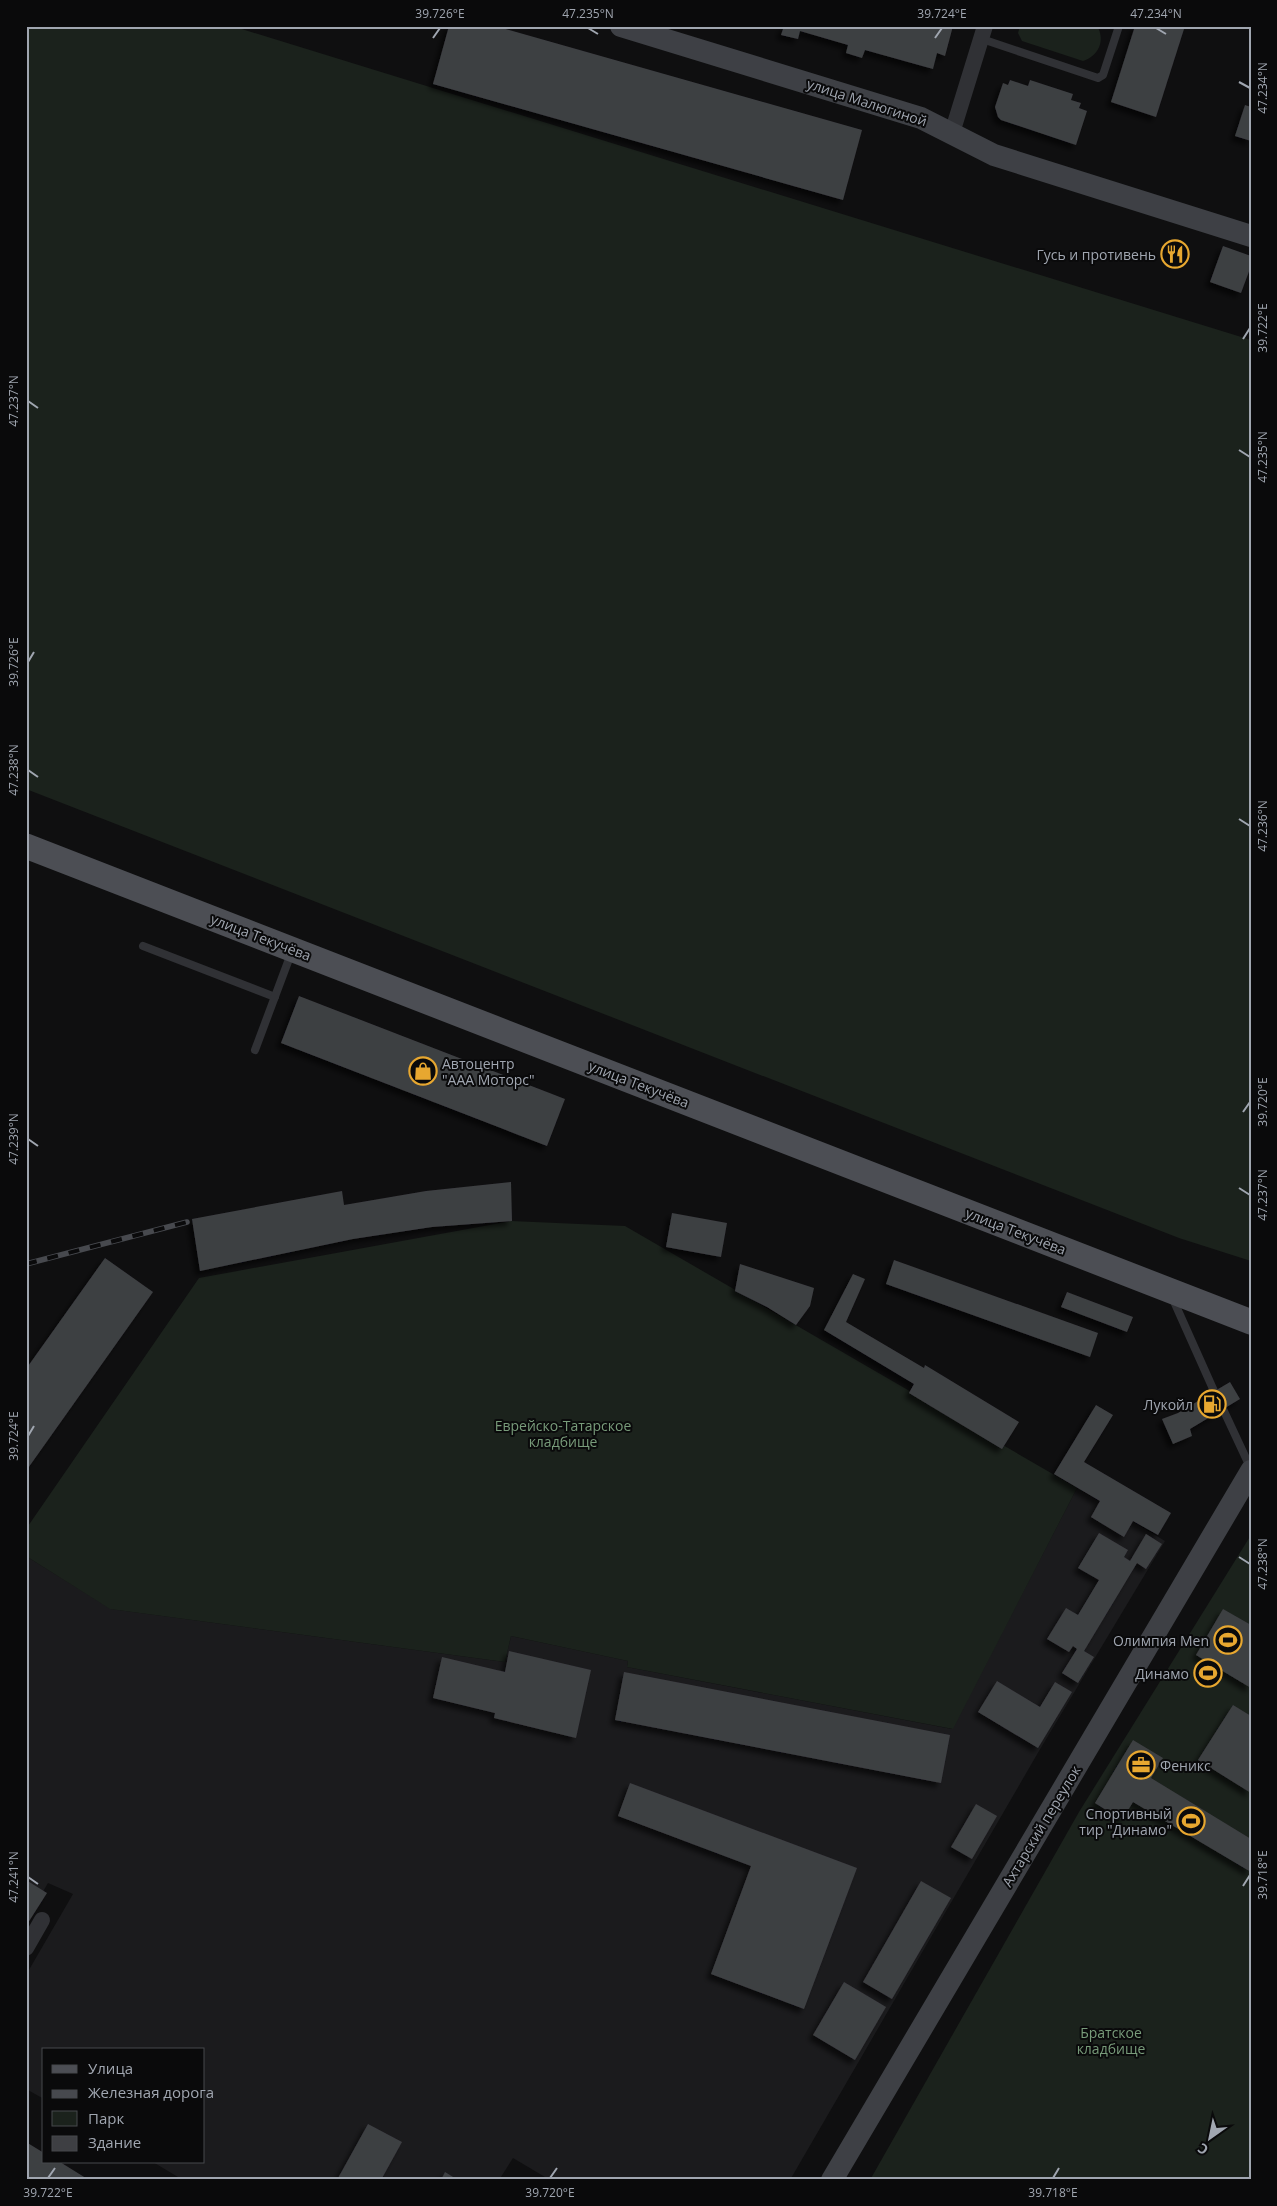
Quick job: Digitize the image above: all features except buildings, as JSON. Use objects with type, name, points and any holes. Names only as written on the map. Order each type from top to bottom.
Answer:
[{"type":"main road","name":"улица Текучёва","points":[[26,846],[1251,1322]]},
{"type":"street","name":"улица Малюгиной","points":[[622,26],[921,118],[994,155],[1251,236]]},
{"type":"street","points":[[952,133],[984,33]]},
{"type":"street","name":"Ахтарский переулок","points":[[832,2180],[1251,1470]]},
{"type":"street","points":[[26,1948],[42,1920]]},
{"type":"lane","points":[[984,33],[1101,77],[1119,26]]},
{"type":"lane","points":[[143,946],[274,997]]},
{"type":"lane","points":[[255,1050],[292,950]]},
{"type":"lane","points":[[1169,1290],[1214,1391]]},
{"type":"lane","points":[[1222,1409],[1251,1470]]},
{"type":"shaded area","points":[[1077,1488],[1165,1541],[1039,1751],[790,2180],[550,2180],[513,2158],[499,2180],[183,2180],[156,2164],[205,2164],[205,2048],[42,2048],[42,2098],[26,2089],[26,1975],[73,1894],[48,1883],[26,1921],[26,1556],[111,1609],[505,1662],[511,1636],[628,1661],[627,1667],[952,1729]]},
{"type":"green space","points":[[26,26],[232,26],[1251,340],[1251,1261],[1179,1238],[26,789]]},
{"type":"green space","points":[[1020,26],[1097,26],[1101,37],[1099,47],[1093,56],[1083,61],[1022,41],[1018,33]]},
{"type":"green space","name":"Еврейско-Татарское кладбище","points":[[511,1221],[625,1226],[1077,1488],[953,1729],[627,1667],[628,1661],[511,1636],[505,1662],[110,1609],[26,1556],[26,1529],[199,1278]]},
{"type":"green space","name":"Братское кладбище","points":[[1251,1535],[1251,2180],[870,2180],[1079,1812]]},
{"type":"railway","points":[[26,1264],[187,1222]]},
{"type":"place","name":"Гусь и противень","points":[[1175,254]]},
{"type":"place","name":"Автоцентр \"ААА Моторс\"","points":[[423,1071]]},
{"type":"place","name":"Лукойл","points":[[1212,1404]]},
{"type":"place","name":"Олимпия Men","points":[[1228,1640]]},
{"type":"place","name":"Динамо","points":[[1208,1673]]},
{"type":"place","name":"Феникс","points":[[1141,1765]]},
{"type":"place","name":"Спортивный тир \"Динамо\"","points":[[1191,1821]]}]
